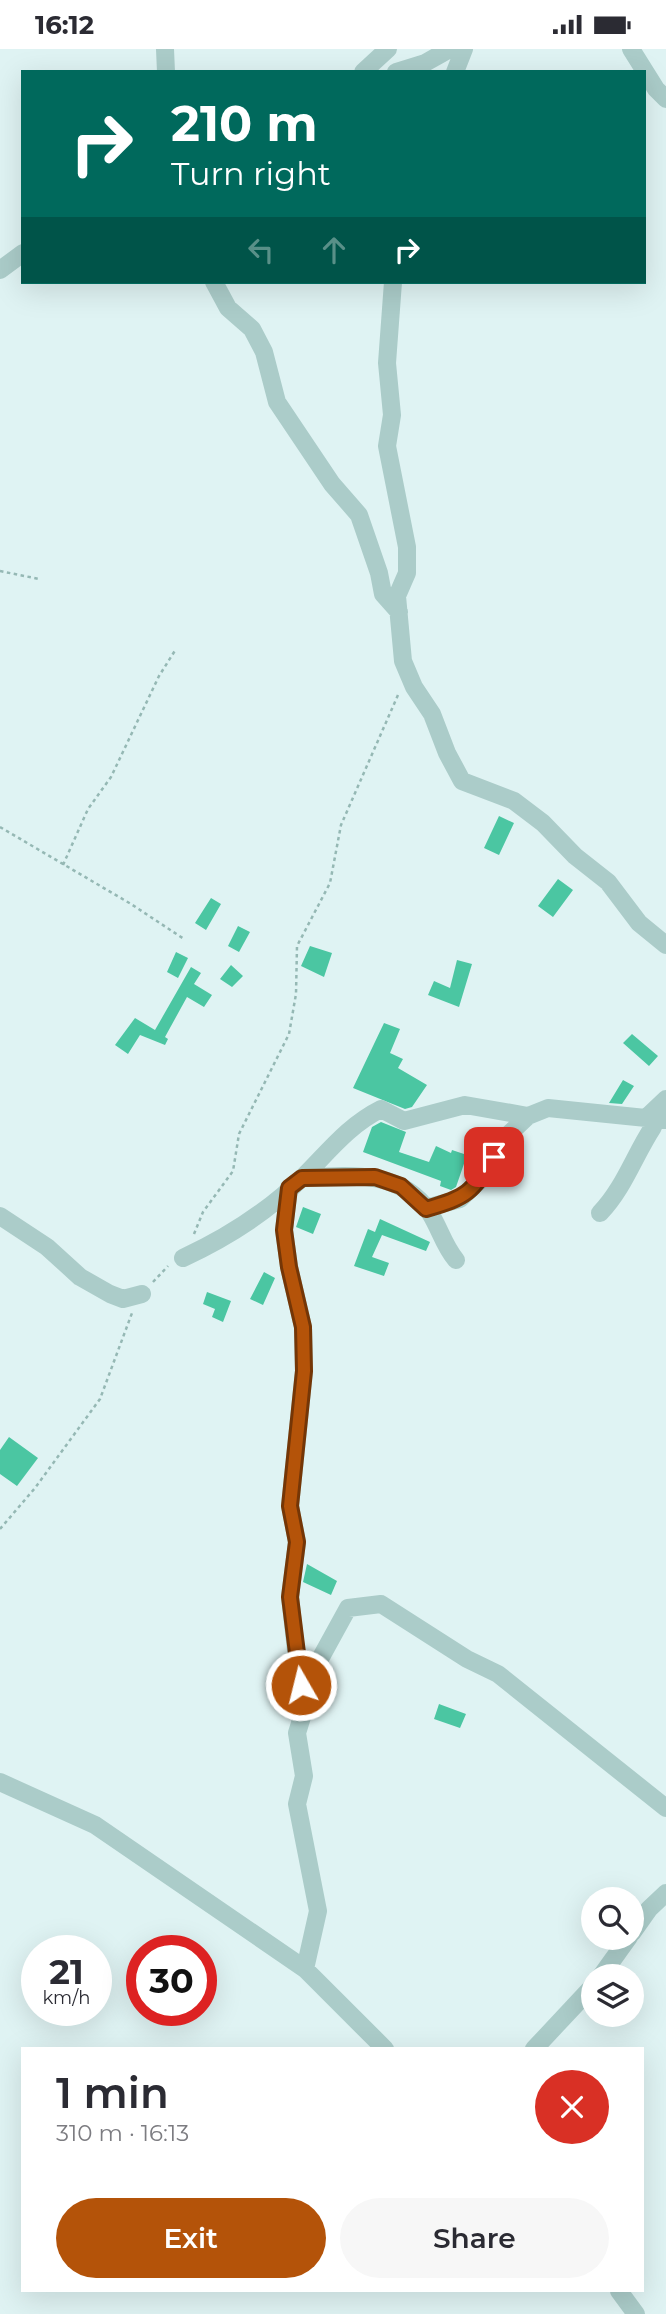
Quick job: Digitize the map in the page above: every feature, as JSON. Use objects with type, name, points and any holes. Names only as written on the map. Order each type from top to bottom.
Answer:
[{"type":"street","points":[[165,49],[166,70]]},
{"type":"street","points":[[365,70],[388,49]]},
{"type":"street","points":[[402,70],[425,63],[450,49]]},
{"type":"street","points":[[456,70],[464,49]]},
{"type":"street","points":[[631,49],[644,70]]},
{"type":"street","points":[[646,73],[666,99]]},
{"type":"street","points":[[0,270],[21,254]]},
{"type":"street","points":[[215,284],[228,308],[252,329],[264,352],[277,403],[332,484],[359,515],[383,594],[399,612]]},
{"type":"street","points":[[393,284],[387,363],[392,415],[387,446],[407,547],[407,573],[397,596],[403,661],[410,678],[432,714],[446,753],[462,781],[514,801],[543,823],[575,856],[608,882],[639,923],[666,945]]},
{"type":"street","points":[[647,1117],[666,1099]]},
{"type":"street","points":[[183,1258],[221,1240],[296,1183],[340,1137],[363,1118],[381,1109],[404,1121],[465,1105],[528,1116]]},
{"type":"street","points":[[426,1209],[460,1199],[480,1179],[509,1134],[528,1116],[548,1108],[666,1120]]},
{"type":"street","points":[[600,1213],[622,1185],[634,1156],[653,1127],[647,1117]]},
{"type":"street","points":[[296,1183],[375,1177],[401,1186],[426,1209],[445,1247],[456,1260]]},
{"type":"street","points":[[296,1183],[284,1230],[289,1267],[303,1327],[304,1371],[290,1506],[297,1542],[290,1597],[297,1659],[307,1701]]},
{"type":"street","points":[[0,1216],[47,1247],[80,1277],[110,1294],[123,1299],[142,1294]]},
{"type":"street","points":[[305,1969],[318,1910],[298,1804],[304,1776],[297,1733],[320,1659],[348,1608],[381,1604],[517,1688],[666,1808]]},
{"type":"street","points":[[0,1782],[95,1825],[305,1969],[383,2047]]},
{"type":"street","points":[[644,1916],[666,1893]]},
{"type":"street","points":[[536,2047],[581,1999]]},
{"type":"street","points":[[620,2292],[636,2314]]},
{"type":"path","points":[[0,571],[38,579]]},
{"type":"path","points":[[63,865],[88,809],[111,776],[159,676],[176,649]]},
{"type":"path","points":[[0,1529],[35,1488],[100,1399],[122,1334],[142,1294],[173,1261],[183,1258],[203,1212],[233,1171],[239,1134],[289,1034],[296,994],[298,946],[330,883],[346,812],[401,686],[410,678]]},
{"type":"path","points":[[0,827],[131,904],[184,939]]},
{"type":"building","points":[[499,816],[514,823],[499,855],[484,848]]},
{"type":"building","points":[[558,879],[573,890],[553,917],[538,906]]},
{"type":"building","points":[[211,898],[221,904],[206,930],[195,923]]},
{"type":"building","points":[[238,926],[250,932],[239,952],[228,946]]},
{"type":"building","points":[[310,946],[332,953],[324,977],[301,966]]},
{"type":"building","points":[[176,952],[188,958],[178,978],[167,972]]},
{"type":"building","points":[[457,960],[472,964],[459,1007],[428,995],[434,981],[450,988]]},
{"type":"building","points":[[231,965],[243,976],[232,987],[220,979]]},
{"type":"building","points":[[191,967],[201,973],[194,984],[212,995],[204,1007],[187,997],[165,1037],[168,1039],[165,1045],[140,1035],[128,1054],[115,1045],[135,1018],[155,1030]]},
{"type":"building","points":[[384,1023],[400,1029],[390,1053],[403,1059],[398,1068],[427,1085],[412,1107],[405,1109],[353,1088]]},
{"type":"building","points":[[632,1034],[658,1056],[649,1066],[623,1043]]},
{"type":"building","points":[[623,1080],[634,1086],[622,1104],[609,1103]]},
{"type":"building","points":[[381,1122],[406,1132],[399,1152],[429,1162],[436,1146],[451,1153],[452,1150],[467,1155],[456,1187],[451,1190],[440,1186],[441,1181],[363,1152],[372,1127]]},
{"type":"building","points":[[303,1207],[321,1214],[313,1234],[296,1227]]},
{"type":"building","points":[[380,1219],[430,1242],[426,1251],[382,1235],[372,1257],[389,1263],[384,1276],[354,1266],[368,1229],[375,1232]]},
{"type":"building","points":[[264,1272],[275,1278],[263,1305],[250,1299]]},
{"type":"building","points":[[207,1292],[231,1301],[223,1322],[212,1317],[215,1309],[203,1304]]},
{"type":"building","points":[[9,1437],[38,1458],[17,1486],[0,1474],[0,1450]]},
{"type":"building","points":[[307,1564],[337,1581],[331,1595],[303,1582]]},
{"type":"building","points":[[439,1704],[466,1714],[460,1728],[434,1719]]},
{"type":"route","points":[[301,1685],[290,1597],[297,1542],[290,1506],[304,1371],[303,1327],[289,1267],[284,1230],[289,1188],[302,1178],[375,1177],[401,1186],[426,1209],[460,1199],[480,1179],[494,1157]]}]
